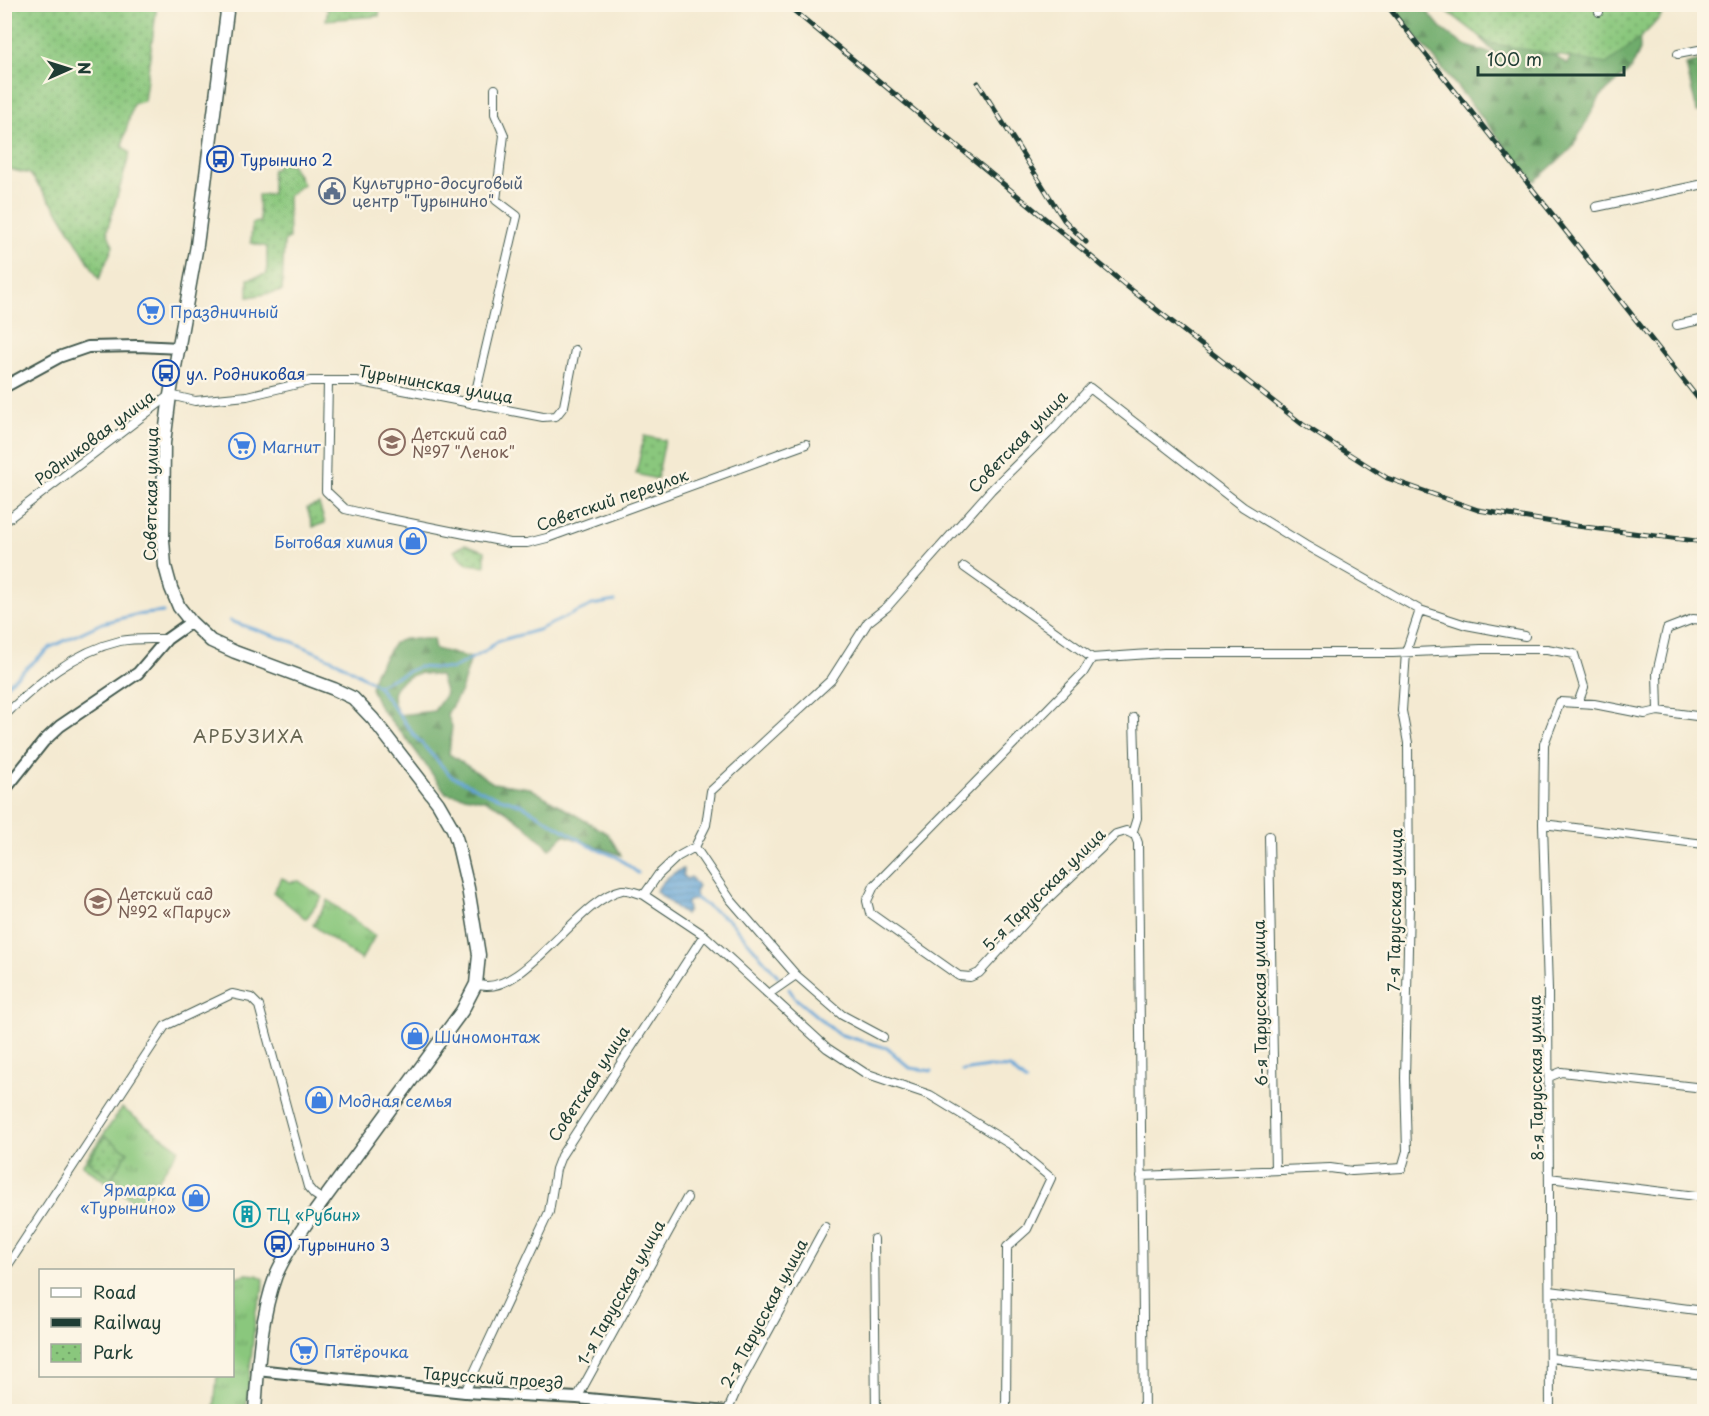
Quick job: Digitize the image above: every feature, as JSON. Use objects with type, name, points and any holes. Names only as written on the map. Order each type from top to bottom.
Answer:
[{"type":"main road","name":"Советская улица","points":[[228,4],[197,245],[170,395],[164,443],[165,566],[175,597],[191,622],[211,641],[352,698],[373,719],[405,758],[438,803],[453,829],[476,927],[479,955],[476,984],[462,1011],[292,1244],[277,1274],[268,1302],[257,1370],[255,1412]]},
{"type":"street","points":[[1678,54],[1704,49]]},
{"type":"street","points":[[473,404],[517,216],[496,200],[504,135],[495,114],[495,89]]},
{"type":"street","points":[[1596,207],[1704,184]]},
{"type":"street","points":[[1677,325],[1704,319]]},
{"type":"street","points":[[4,387],[59,357],[88,347],[180,348]]},
{"type":"street","name":"Турынинская улица","points":[[170,395],[195,401],[247,396],[310,381],[356,381],[543,417],[556,416],[564,406],[574,350]]},
{"type":"street","name":"Советский переулок","points":[[328,381],[326,491],[333,499],[345,509],[370,516],[510,543],[527,543],[548,538],[806,444]]},
{"type":"street","name":"Советская улица","points":[[695,847],[706,825],[711,791],[831,680],[868,622],[887,607],[991,490],[1054,428],[1090,388],[1243,507],[1305,545],[1420,610],[1466,625],[1526,636]]},
{"type":"street","name":"Родниковая улица","points":[[4,522],[170,395]]},
{"type":"street","points":[[964,567],[1092,658],[1164,653],[1547,649],[1574,654],[1584,687],[1578,703],[1645,714],[1658,711],[1704,717]]},
{"type":"street","name":"7-я Тарусская улица","points":[[1275,1170],[1402,1168],[1407,1151],[1405,1078],[1409,905],[1408,743],[1402,711],[1406,652],[1420,610]]},
{"type":"street","points":[[1658,711],[1657,672],[1667,629],[1693,619],[1704,620]]},
{"type":"street","points":[[4,790],[44,741],[58,728],[138,673],[167,639],[191,622]]},
{"type":"street","points":[[4,716],[42,680],[86,651],[122,640],[167,639]]},
{"type":"street","name":"5-я Тарусская улица","points":[[1092,658],[1083,673],[874,886],[867,901],[870,914],[959,976],[970,977],[979,973],[1042,904],[1116,834],[1126,831],[1135,836],[1138,843],[1144,1412]]},
{"type":"street","name":"8-я Тарусская улица","points":[[1550,1412],[1550,1178],[1543,824],[1544,744],[1560,702],[1578,703]]},
{"type":"street","points":[[1132,834],[1137,818],[1134,718]]},
{"type":"street","points":[[1543,824],[1704,844]]},
{"type":"street","name":"6-я Тарусская улица","points":[[1269,836],[1275,1170]]},
{"type":"street","points":[[644,895],[658,875],[677,857],[695,847],[730,899],[796,975],[842,1015],[883,1037]]},
{"type":"street","points":[[476,984],[485,988],[506,983],[546,950],[603,896],[624,889],[644,895],[704,935],[770,993],[827,1048],[865,1073],[930,1095],[1010,1144],[1051,1178],[1027,1229],[1007,1247],[1006,1412]]},
{"type":"street","name":"Советская улица","points":[[465,1392],[549,1212],[556,1169],[561,1156],[704,935]]},
{"type":"street","points":[[770,993],[796,975]]},
{"type":"street","points":[[4,1271],[165,1026],[232,994],[251,998],[259,1006],[308,1187],[323,1200]]},
{"type":"street","points":[[1549,1077],[1561,1072],[1704,1089]]},
{"type":"street","points":[[1142,1176],[1275,1170]]},
{"type":"street","points":[[1550,1178],[1704,1197]]},
{"type":"street","name":"1-я Тарусская улица","points":[[577,1398],[687,1198]]},
{"type":"street","name":"2-я Тарусская улица","points":[[727,1412],[738,1387],[825,1227]]},
{"type":"street","points":[[873,1239],[876,1412]]},
{"type":"street","points":[[1550,1291],[1704,1311]]},
{"type":"street","points":[[1550,1358],[1704,1375]]},
{"type":"street","name":"Тарусский проезд","points":[[257,1370],[465,1392],[577,1398],[727,1412]]},
{"type":"green space","points":[[4,5],[157,5],[144,101],[133,104],[122,146],[130,153],[107,231],[113,246],[99,279],[60,214],[30,174],[9,169],[5,161]]},
{"type":"green space","points":[[318,5],[380,5],[379,16],[326,20],[328,9]]},
{"type":"green space","points":[[1391,5],[1422,5],[1442,29],[1464,45],[1498,56],[1482,40],[1474,5],[1567,64],[1587,25],[1639,28],[1640,50],[1631,69],[1600,97],[1572,148],[1535,181]]},
{"type":"green space","points":[[1439,5],[1668,5],[1648,30],[1606,64],[1489,43]]},
{"type":"green space","points":[[1704,60],[1704,111],[1697,112],[1686,65]]},
{"type":"green space","points":[[277,159],[292,165],[303,184],[288,196],[289,239],[284,242],[282,291],[248,297],[248,279],[267,274],[267,247],[251,243],[252,223],[260,222],[258,195],[272,194],[272,170],[277,168]]},
{"type":"green space","points":[[644,436],[665,440],[657,479],[636,474]]},
{"type":"green space","points":[[319,504],[325,523],[313,527],[307,508]]},
{"type":"green space","points":[[465,544],[485,551],[485,566],[468,564],[454,551]]},
{"type":"green space","points":[[404,639],[433,639],[435,649],[471,658],[461,691],[447,714],[452,726],[449,754],[493,783],[530,788],[608,834],[621,855],[564,835],[550,849],[521,822],[498,806],[479,799],[446,793],[409,742],[380,708],[371,688],[375,672],[394,643]],"holes":[[[419,673],[440,676],[446,694],[434,711],[399,715],[393,699],[393,693],[399,683]]]},
{"type":"green space","points":[[282,878],[290,882],[299,881],[322,897],[306,919],[273,892]]},
{"type":"green space","points":[[328,900],[375,936],[361,960],[313,925]]},
{"type":"green space","points":[[122,1108],[179,1149],[140,1206],[82,1165]]},
{"type":"green space","points":[[105,1136],[128,1152],[111,1178],[88,1161]]},
{"type":"green space","points":[[246,1274],[257,1275],[264,1279],[263,1291],[256,1310],[246,1411],[214,1411],[217,1377],[234,1377],[234,1279]]},
{"type":"water","points":[[683,869],[683,876],[687,879],[691,877],[698,887],[695,892],[696,898],[687,902],[688,910],[685,915],[656,891],[668,877]]},
{"type":"waterway","points":[[378,685],[418,667],[451,669],[484,652],[498,641],[538,630],[592,605],[615,601]]},
{"type":"waterway","points":[[4,687],[51,647],[102,623],[135,615],[163,612]]},
{"type":"waterway","points":[[230,621],[293,642],[338,662],[377,685],[414,735],[451,776],[491,795],[522,805],[590,846],[617,857],[638,873]]},
{"type":"waterway","points":[[692,896],[730,921],[778,976]]},
{"type":"waterway","points":[[789,989],[795,998],[838,1034],[887,1048],[910,1068],[932,1071]]},
{"type":"waterway","points":[[962,1071],[988,1067],[1010,1068],[1026,1082]]},
{"type":"railway","points":[[786,4],[1129,288],[1302,424],[1387,478],[1478,510],[1577,526],[1704,542]]},
{"type":"railway","points":[[1386,4],[1704,406]]},
{"type":"railway","points":[[978,83],[1064,220],[1086,242]]},
{"type":"place","name":"Турынино 2","points":[[220,159]]},
{"type":"place","name":"Культурно-досуговый центр \"Турынино\"","points":[[332,191]]},
{"type":"place","name":"Праздничный","points":[[151,311]]},
{"type":"place","name":"ул. Родниковая","points":[[166,373]]},
{"type":"place","name":"Детский сад №97 \"Ленок\"","points":[[392,442]]},
{"type":"place","name":"Магнит","points":[[242,446]]},
{"type":"place","name":"Бытовая химия","points":[[413,541]]},
{"type":"place","name":"Детский сад №92 «Парус»","points":[[98,902]]},
{"type":"place","name":"Шиномонтаж","points":[[415,1036]]},
{"type":"place","name":"Модная семья","points":[[319,1100]]},
{"type":"place","name":"Ярмарка «Турынино»","points":[[196,1198]]},
{"type":"place","name":"ТЦ «Рубин»","points":[[247,1214]]},
{"type":"place","name":"Турынино 3","points":[[278,1244]]},
{"type":"place","name":"Пятёрочка","points":[[304,1351]]},
{"type":"district","name":"АРБУЗИХА","points":[[249,735]]}]
